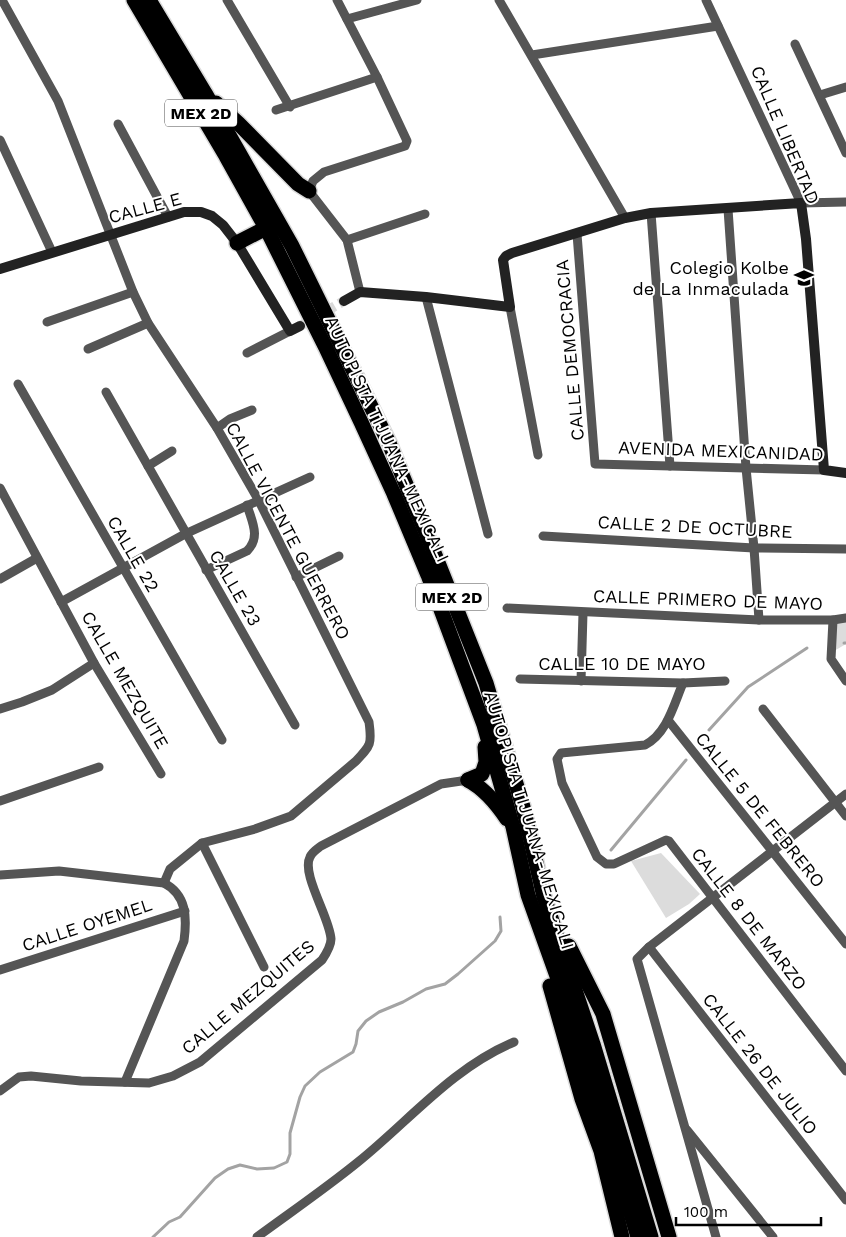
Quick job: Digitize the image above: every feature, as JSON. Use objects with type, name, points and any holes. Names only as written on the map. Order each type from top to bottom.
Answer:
[{"type":"highway","name":"AUTOPISTA TIJUANA-MEXICALI","points":[[134,0],[266,228],[326,348],[394,494],[428,574],[484,725],[513,828],[528,895],[572,1018],[638,1237]]},
{"type":"highway","name":"AUTOPISTA TIJUANA-MEXICALI","points":[[149,0],[205,93],[292,246],[389,442],[486,683],[523,807],[544,897],[593,1044],[651,1237]]},
{"type":"highway","points":[[205,93],[238,123],[298,184],[311,186]]},
{"type":"highway","points":[[237,243],[266,228]]},
{"type":"highway","points":[[468,780],[482,774],[486,762],[484,725]]},
{"type":"highway","points":[[468,780],[478,786],[498,806],[513,828]]},
{"type":"highway","points":[[528,895],[542,958],[582,1099],[601,1151],[622,1237]]},
{"type":"highway","points":[[544,897],[602,1014],[669,1237]]},
{"type":"main road","points":[[344,301],[360,292],[426,297],[510,307],[503,260],[506,256],[625,218],[651,213],[801,204]]},
{"type":"main road","name":"CALLE LIBERTAD","points":[[801,204],[806,239],[824,470]]},
{"type":"main road","name":"CALLE E","points":[[0,268],[184,212],[200,212],[212,216],[223,225],[237,243],[290,331]]},
{"type":"main road","points":[[290,331],[300,326]]},
{"type":"main road","name":"AVENIDA MEXICANIDAD","points":[[824,470],[846,472]]},
{"type":"street","name":"CALLE VICENTE GUERRERO","points":[[2,0],[58,101],[133,292],[148,323],[217,428],[259,501],[369,722],[371,740],[365,751],[356,761],[291,816],[255,829],[202,843],[170,869],[164,883]]},
{"type":"street","points":[[227,0],[290,107]]},
{"type":"street","points":[[337,0],[377,77],[407,141],[405,146],[324,172],[311,186],[347,240],[360,292]]},
{"type":"street","points":[[347,19],[416,0]]},
{"type":"street","points":[[500,0],[625,218]]},
{"type":"street","name":"CALLE LIBERTAD","points":[[706,0],[801,204]]},
{"type":"street","points":[[532,55],[718,26]]},
{"type":"street","points":[[795,44],[846,154]]},
{"type":"street","points":[[276,110],[377,77]]},
{"type":"street","points":[[820,95],[846,87]]},
{"type":"street","points":[[118,124],[168,217]]},
{"type":"street","points":[[0,140],[52,252]]},
{"type":"street","points":[[801,204],[846,202]]},
{"type":"street","points":[[728,209],[746,468],[759,620]]},
{"type":"street","points":[[651,213],[670,466]]},
{"type":"street","points":[[347,240],[425,214]]},
{"type":"street","name":"CALLE DEMOCRACIA","points":[[577,234],[596,464]]},
{"type":"street","points":[[47,322],[133,292]]},
{"type":"street","points":[[426,297],[488,534]]},
{"type":"street","points":[[510,307],[538,454]]},
{"type":"street","points":[[88,349],[148,323]]},
{"type":"street","points":[[247,353],[290,331]]},
{"type":"street","name":"CALLE 22","points":[[18,384],[222,740]]},
{"type":"street","name":"CALLE 23","points":[[106,392],[295,726]]},
{"type":"street","points":[[217,428],[230,419],[252,410]]},
{"type":"street","points":[[148,466],[172,451]]},
{"type":"street","name":"AVENIDA MEXICANIDAD","points":[[596,464],[824,470]]},
{"type":"street","points":[[61,602],[186,534],[310,477]]},
{"type":"street","name":"CALLE MEZQUITE","points":[[0,488],[4,505],[37,558],[94,663],[161,774]]},
{"type":"street","points":[[206,570],[252,546],[256,532],[247,506]]},
{"type":"street","name":"CALLE 2 DE OCTUBRE","points":[[543,536],[754,548],[846,549]]},
{"type":"street","points":[[296,578],[338,556]]},
{"type":"street","points":[[0,579],[37,558]]},
{"type":"street","name":"CALLE PRIMERO DE MAYO","points":[[507,608],[759,620],[833,620],[846,618]]},
{"type":"street","name":"CALLE PRIMERO DE MAYO","points":[[581,681],[583,613]]},
{"type":"street","points":[[833,620],[832,659],[846,681]]},
{"type":"street","points":[[0,709],[52,690],[94,663]]},
{"type":"street","name":"CALLE 10 DE MAYO","points":[[520,679],[683,683],[724,680]]},
{"type":"street","points":[[668,720],[683,683]]},
{"type":"street","points":[[763,709],[846,816]]},
{"type":"street","name":"CALLE 8 DE MARZO","points":[[668,720],[658,736],[646,745],[561,753],[558,755],[557,759],[562,783],[597,857],[606,864],[614,864],[666,840],[669,842],[846,1071]]},
{"type":"street","name":"CALLE 5 DE FEBRERO","points":[[668,720],[846,944]]},
{"type":"street","points":[[0,801],[99,767]]},
{"type":"street","name":"CALLE MEZQUITES","points":[[0,1091],[19,1077],[31,1076],[81,1081],[148,1083],[173,1076],[200,1062],[322,960],[328,951],[331,939],[308,871],[309,858],[314,851],[441,784],[468,780]]},
{"type":"street","points":[[716,1237],[637,959],[649,947],[846,794]]},
{"type":"street","points":[[202,843],[264,967]]},
{"type":"street","points":[[0,875],[58,870],[164,883],[173,888],[179,895],[187,922],[184,941],[125,1082]]},
{"type":"street","name":"CALLE OYEMEL","points":[[0,970],[185,910]]},
{"type":"street","name":"CALLE 26 DE JULIO","points":[[649,947],[846,1200]]},
{"type":"street","points":[[257,1237],[359,1162],[426,1100],[491,1052],[514,1042]]},
{"type":"street","points":[[684,1125],[773,1237]]},
{"type":"shaded area","points":[[846,620],[846,644],[829,654],[831,623]]},
{"type":"shaded area","points":[[661,853],[700,894],[689,904],[666,918],[631,861]]},
{"type":"waterway","points":[[709,730],[748,687],[807,648]]},
{"type":"waterway","points":[[611,850],[686,760]]},
{"type":"waterway","points":[[153,1237],[169,1222],[180,1217],[215,1178],[228,1169],[240,1165],[257,1169],[274,1168],[287,1162],[290,1154],[290,1133],[305,1086],[320,1072],[353,1052],[358,1031],[366,1021],[379,1012],[403,1002],[426,989],[445,984],[458,974],[495,941],[501,931],[500,917]]},
{"type":"tunnel","points":[[300,326],[344,301]]},
{"type":"place","name":"Colegio Kolbe de La Inmaculada","points":[[804,278]]}]
